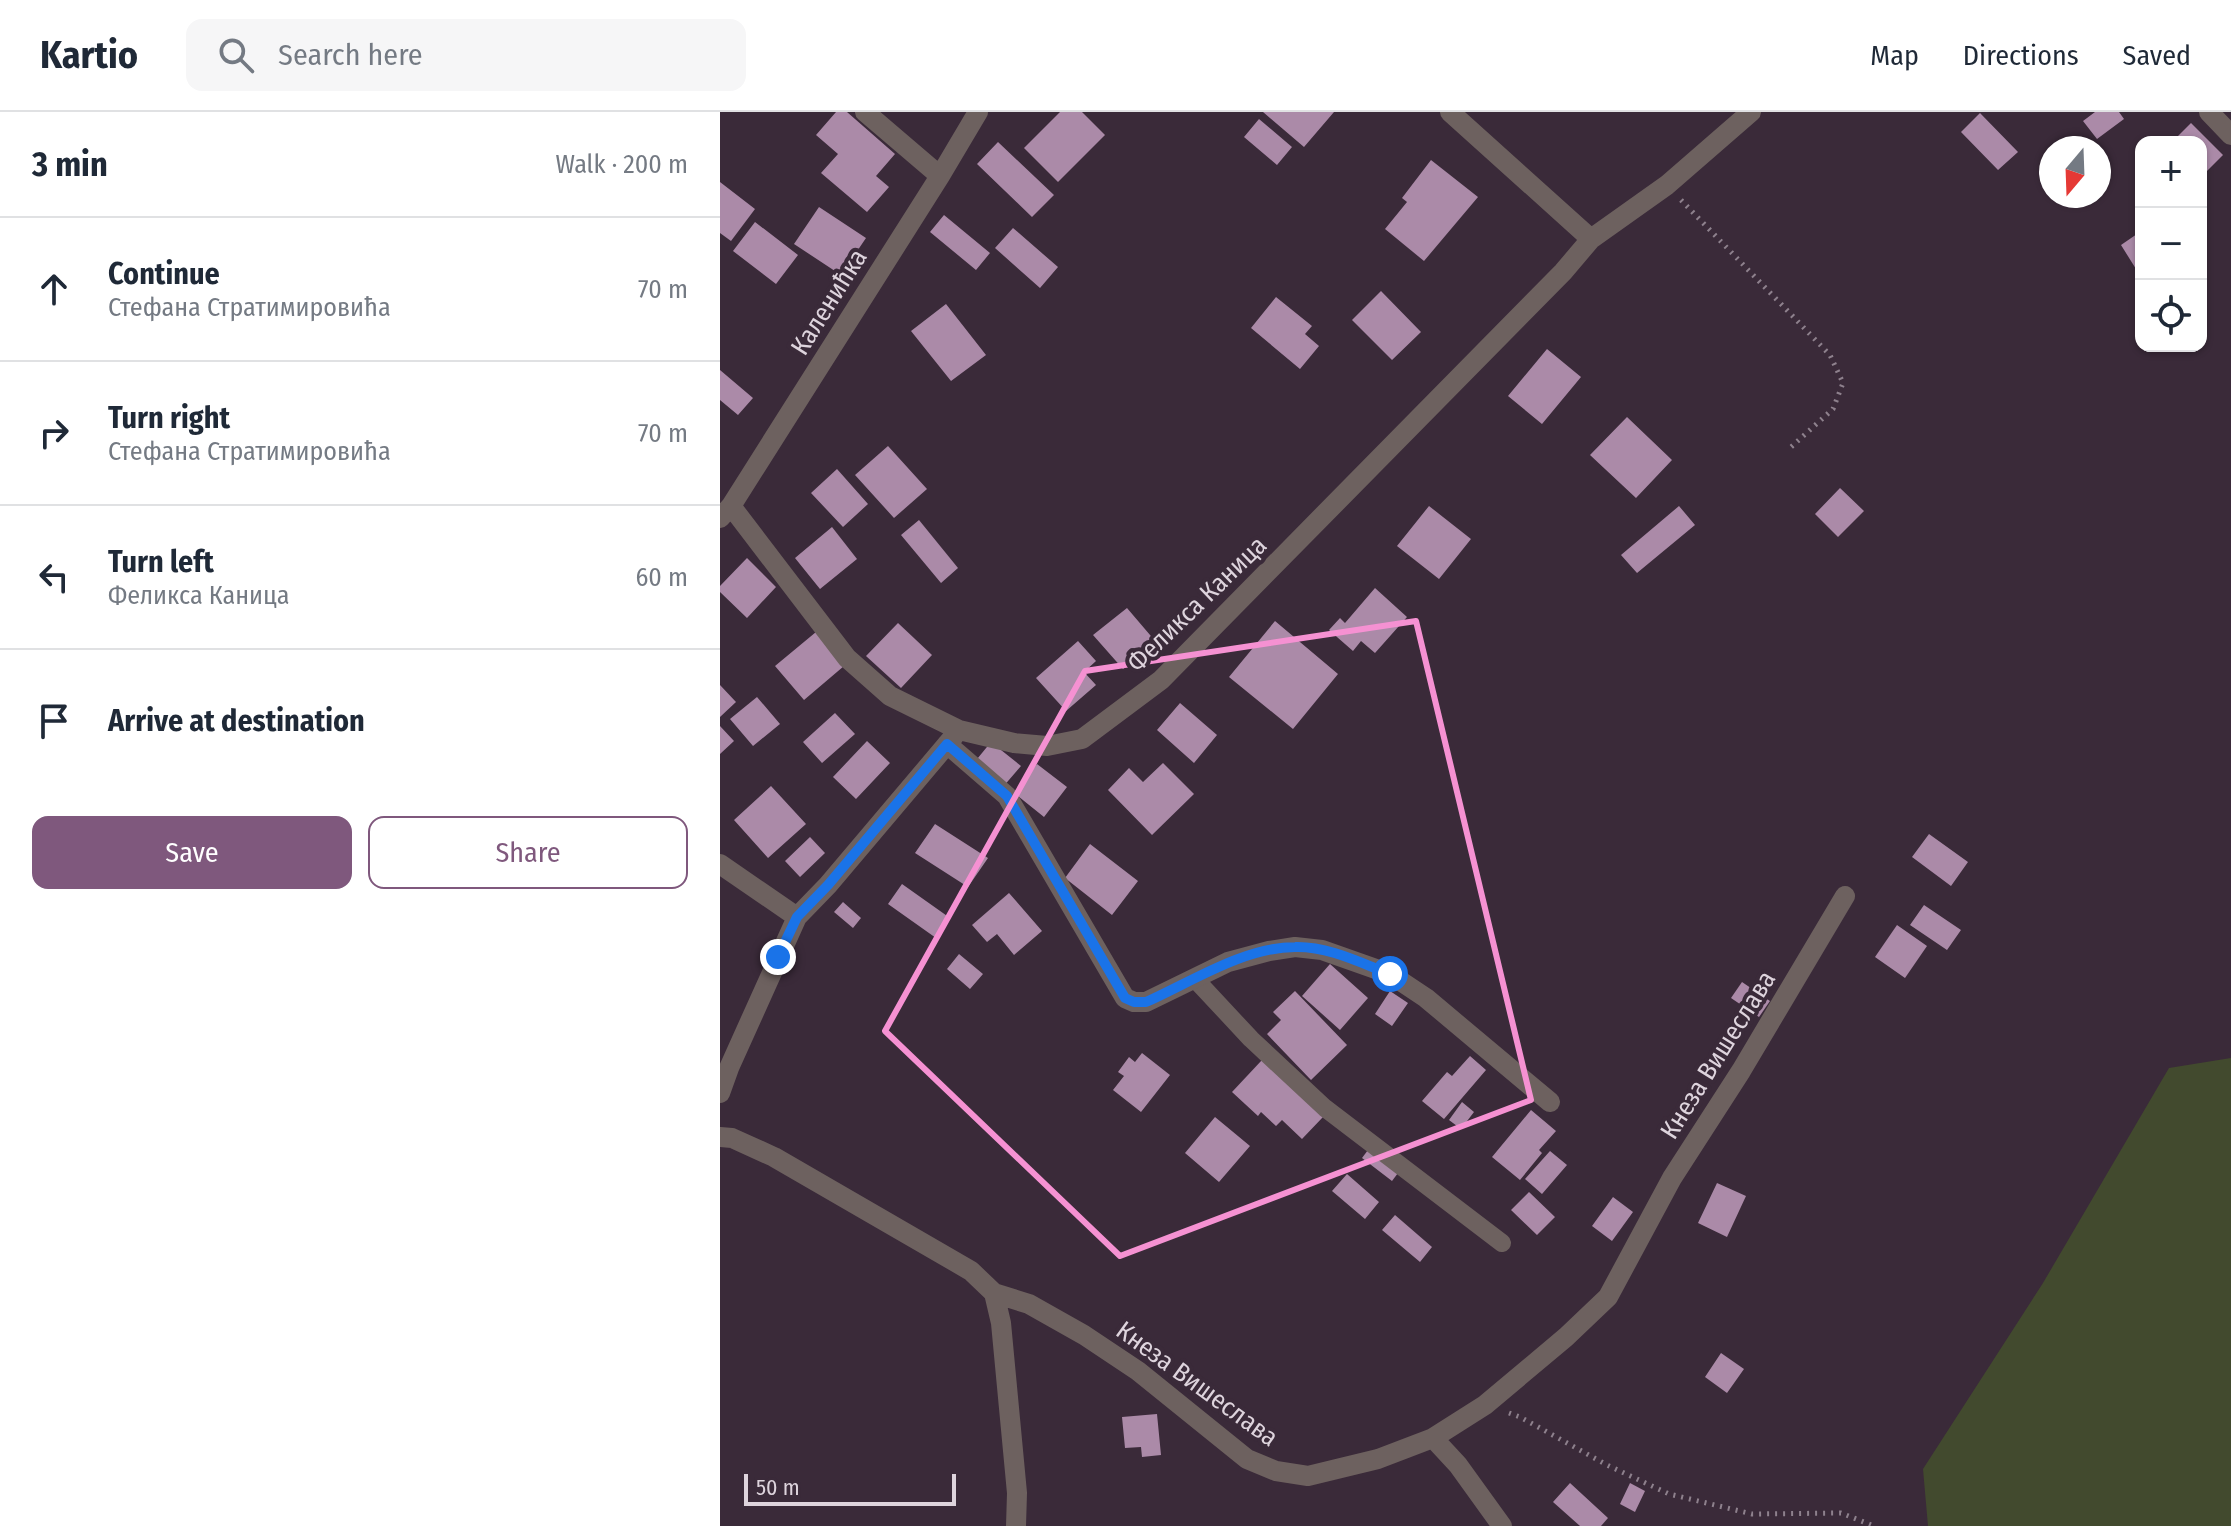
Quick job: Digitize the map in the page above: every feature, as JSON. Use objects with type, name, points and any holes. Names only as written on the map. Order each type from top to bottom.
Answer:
[{"type":"street","points":[[865,112],[940,176]]},
{"type":"street","name":"Каленићка","points":[[725,512],[978,112]]},
{"type":"street","points":[[1450,112],[1591,239]]},
{"type":"street","name":"Феликса Каница","points":[[953,737],[1047,746],[1082,739],[1161,680],[1563,272],[1591,239],[1667,185],[1751,112]]},
{"type":"street","points":[[2209,112],[2229,130]]},
{"type":"street","points":[[725,512],[847,658],[890,696],[953,737],[1007,796],[1125,998],[1146,1002],[1228,962],[1269,951],[1295,947],[1322,950],[1390,974],[1426,998],[1550,1102]]},
{"type":"street","points":[[720,1093],[797,917],[828,885],[953,737]]},
{"type":"street","points":[[720,864],[797,917]]},
{"type":"street","name":"Кнеза Вишеслава","points":[[720,1137],[732,1138],[808,1176],[971,1271],[994,1293],[1029,1304],[1084,1335],[1138,1371],[1247,1459],[1276,1471],[1308,1476],[1378,1459],[1433,1438],[1485,1405],[1608,1297],[1672,1178],[1741,1071],[1845,896]]},
{"type":"street","points":[[994,1293],[1001,1323],[1017,1493],[1016,1526]]},
{"type":"street","points":[[1433,1438],[1458,1465],[1502,1526]]},
{"type":"lane","points":[[1195,979],[1251,1039],[1325,1108],[1502,1243]]},
{"type":"path","points":[[1667,185],[1830,355],[1843,383],[1833,409],[1790,448]]},
{"type":"path","points":[[1485,1405],[1520,1417],[1607,1465],[1669,1494],[1752,1514],[1841,1513],[1874,1526]]},
{"type":"highlighted area","points":[[1416,621],[1531,1100],[1120,1256],[885,1031],[1085,671]]},
{"type":"green space","points":[[2231,1058],[2231,1526],[1928,1526],[1923,1469],[2043,1283],[2169,1068]]},
{"type":"building","points":[[836,112],[847,112],[895,154],[876,176],[889,187],[867,212],[821,173],[838,154],[816,135]]},
{"type":"building","points":[[1060,112],[1082,112],[1105,135],[1058,182],[1024,148]]},
{"type":"building","points":[[1263,112],[1334,112],[1304,147]]},
{"type":"building","points":[[2095,112],[2119,112],[2124,119],[2101,136],[2095,136],[2083,121]]},
{"type":"building","points":[[1980,113],[2018,152],[1998,170],[1961,132]]},
{"type":"building","points":[[1259,119],[1292,147],[1277,165],[1244,137]]},
{"type":"building","points":[[2191,123],[2204,136],[2178,136]]},
{"type":"building","points":[[2207,139],[2223,155],[2207,171]]},
{"type":"building","points":[[998,142],[1054,195],[1032,217],[977,164]]},
{"type":"building","points":[[1431,160],[1478,197],[1424,261],[1385,229],[1407,202],[1402,198]]},
{"type":"building","points":[[720,182],[755,209],[731,241],[720,233]]},
{"type":"building","points":[[819,207],[866,238],[841,275],[794,244]]},
{"type":"building","points":[[944,215],[990,253],[976,270],[930,232]]},
{"type":"building","points":[[755,222],[798,255],[776,284],[733,251]]},
{"type":"building","points":[[1013,228],[1058,267],[1040,288],[995,248]]},
{"type":"building","points":[[2135,235],[2135,267],[2121,245]]},
{"type":"building","points":[[1381,291],[1421,332],[1392,360],[1352,320]]},
{"type":"building","points":[[1276,297],[1312,326],[1305,334],[1319,346],[1300,369],[1251,328]]},
{"type":"building","points":[[946,304],[986,355],[951,381],[911,331]]},
{"type":"building","points":[[1547,349],[1581,377],[1542,424],[1508,396]]},
{"type":"building","points":[[720,370],[753,398],[738,415],[720,400]]},
{"type":"building","points":[[1627,417],[1672,460],[1636,498],[1590,455]]},
{"type":"building","points":[[888,446],[927,489],[894,518],[855,475]]},
{"type":"building","points":[[837,469],[868,504],[843,527],[811,493]]},
{"type":"building","points":[[1840,488],[1864,511],[1838,537],[1815,514]]},
{"type":"building","points":[[1429,506],[1471,539],[1439,579],[1397,546]]},
{"type":"building","points":[[1679,506],[1695,525],[1637,573],[1621,555]]},
{"type":"building","points":[[919,520],[958,568],[941,583],[901,535]]},
{"type":"building","points":[[832,527],[857,559],[820,589],[795,558]]},
{"type":"building","points":[[747,558],[776,587],[747,618],[720,592],[720,586]]},
{"type":"building","points":[[1375,588],[1407,617],[1375,653],[1361,641],[1353,651],[1329,630],[1340,618],[1345,623]]},
{"type":"building","points":[[1127,608],[1156,642],[1123,669],[1093,635]]},
{"type":"building","points":[[1275,621],[1338,674],[1293,729],[1229,677]]},
{"type":"building","points":[[898,623],[932,655],[901,688],[866,656]]},
{"type":"building","points":[[816,632],[844,666],[804,700],[775,666]]},
{"type":"building","points":[[1078,641],[1096,661],[1084,672],[1096,685],[1066,711],[1036,678]]},
{"type":"building","points":[[720,685],[736,702],[720,717]]},
{"type":"building","points":[[757,697],[780,724],[753,746],[730,719]]},
{"type":"building","points":[[1180,703],[1217,735],[1194,763],[1157,730]]},
{"type":"building","points":[[835,713],[855,734],[822,763],[803,742]]},
{"type":"building","points":[[720,726],[734,741],[720,754]]},
{"type":"building","points":[[867,741],[890,763],[856,799],[833,777]]},
{"type":"building","points":[[991,742],[1021,766],[1002,788],[973,764]]},
{"type":"building","points":[[1163,763],[1194,794],[1152,835],[1108,790],[1129,768],[1143,782]]},
{"type":"building","points":[[1037,764],[1067,787],[1044,817],[1014,793]]},
{"type":"building","points":[[771,786],[806,824],[768,858],[734,820]]},
{"type":"building","points":[[935,824],[988,858],[968,887],[915,853]]},
{"type":"building","points":[[1929,834],[1968,862],[1951,886],[1912,857]]},
{"type":"building","points":[[810,837],[825,853],[800,877],[785,861]]},
{"type":"building","points":[[1090,844],[1138,881],[1112,915],[1065,878]]},
{"type":"building","points":[[902,884],[950,918],[936,938],[888,904]]},
{"type":"building","points":[[1009,893],[1042,931],[1014,955],[997,934],[987,942],[972,925]]},
{"type":"building","points":[[843,902],[861,918],[853,928],[834,912]]},
{"type":"building","points":[[1924,905],[1961,930],[1947,950],[1910,925]]},
{"type":"building","points":[[1897,925],[1927,946],[1905,978],[1875,957]]},
{"type":"building","points":[[959,954],[983,974],[970,989],[947,969]]},
{"type":"building","points":[[1330,964],[1368,998],[1340,1030],[1302,996]]},
{"type":"building","points":[[1742,982],[1770,1001],[1759,1017],[1731,998]]},
{"type":"building","points":[[1295,991],[1347,1045],[1311,1080],[1267,1034],[1281,1020],[1273,1012]]},
{"type":"building","points":[[1390,991],[1408,1003],[1392,1026],[1375,1014]]},
{"type":"building","points":[[1142,1053],[1170,1075],[1141,1112],[1113,1090],[1124,1076],[1118,1072],[1129,1057],[1135,1062]]},
{"type":"building","points":[[1470,1056],[1486,1070],[1444,1119],[1422,1101],[1447,1072],[1452,1076]]},
{"type":"building","points":[[1262,1060],[1323,1117],[1302,1139],[1282,1120],[1276,1126],[1261,1112],[1258,1116],[1232,1092]]},
{"type":"building","points":[[1462,1102],[1474,1112],[1461,1129],[1449,1120]]},
{"type":"building","points":[[1531,1110],[1556,1131],[1539,1150],[1542,1153],[1520,1180],[1492,1157]]},
{"type":"building","points":[[1215,1117],[1250,1146],[1219,1182],[1185,1153]]},
{"type":"building","points":[[1368,1150],[1398,1173],[1392,1181],[1362,1158]]},
{"type":"building","points":[[1550,1151],[1567,1165],[1542,1194],[1525,1179]]},
{"type":"building","points":[[1347,1174],[1379,1202],[1365,1219],[1332,1191]]},
{"type":"building","points":[[1717,1183],[1746,1196],[1727,1237],[1698,1223]]},
{"type":"building","points":[[1529,1192],[1555,1217],[1537,1235],[1511,1210]]},
{"type":"building","points":[[1613,1197],[1633,1212],[1612,1241],[1592,1226]]},
{"type":"building","points":[[1395,1215],[1432,1247],[1420,1262],[1382,1230]]},
{"type":"building","points":[[1721,1353],[1744,1369],[1727,1393],[1705,1377]]},
{"type":"building","points":[[1157,1414],[1161,1455],[1142,1457],[1141,1447],[1125,1448],[1122,1417]]},
{"type":"building","points":[[1570,1483],[1608,1518],[1601,1526],[1580,1526],[1553,1502]]},
{"type":"building","points":[[1630,1483],[1645,1491],[1635,1512],[1620,1504]]},
{"type":"route","points":[[778,957],[797,917],[828,885],[947,744],[1007,796],[1125,998],[1146,1002],[1228,962],[1295,947],[1322,950],[1390,974]]}]
